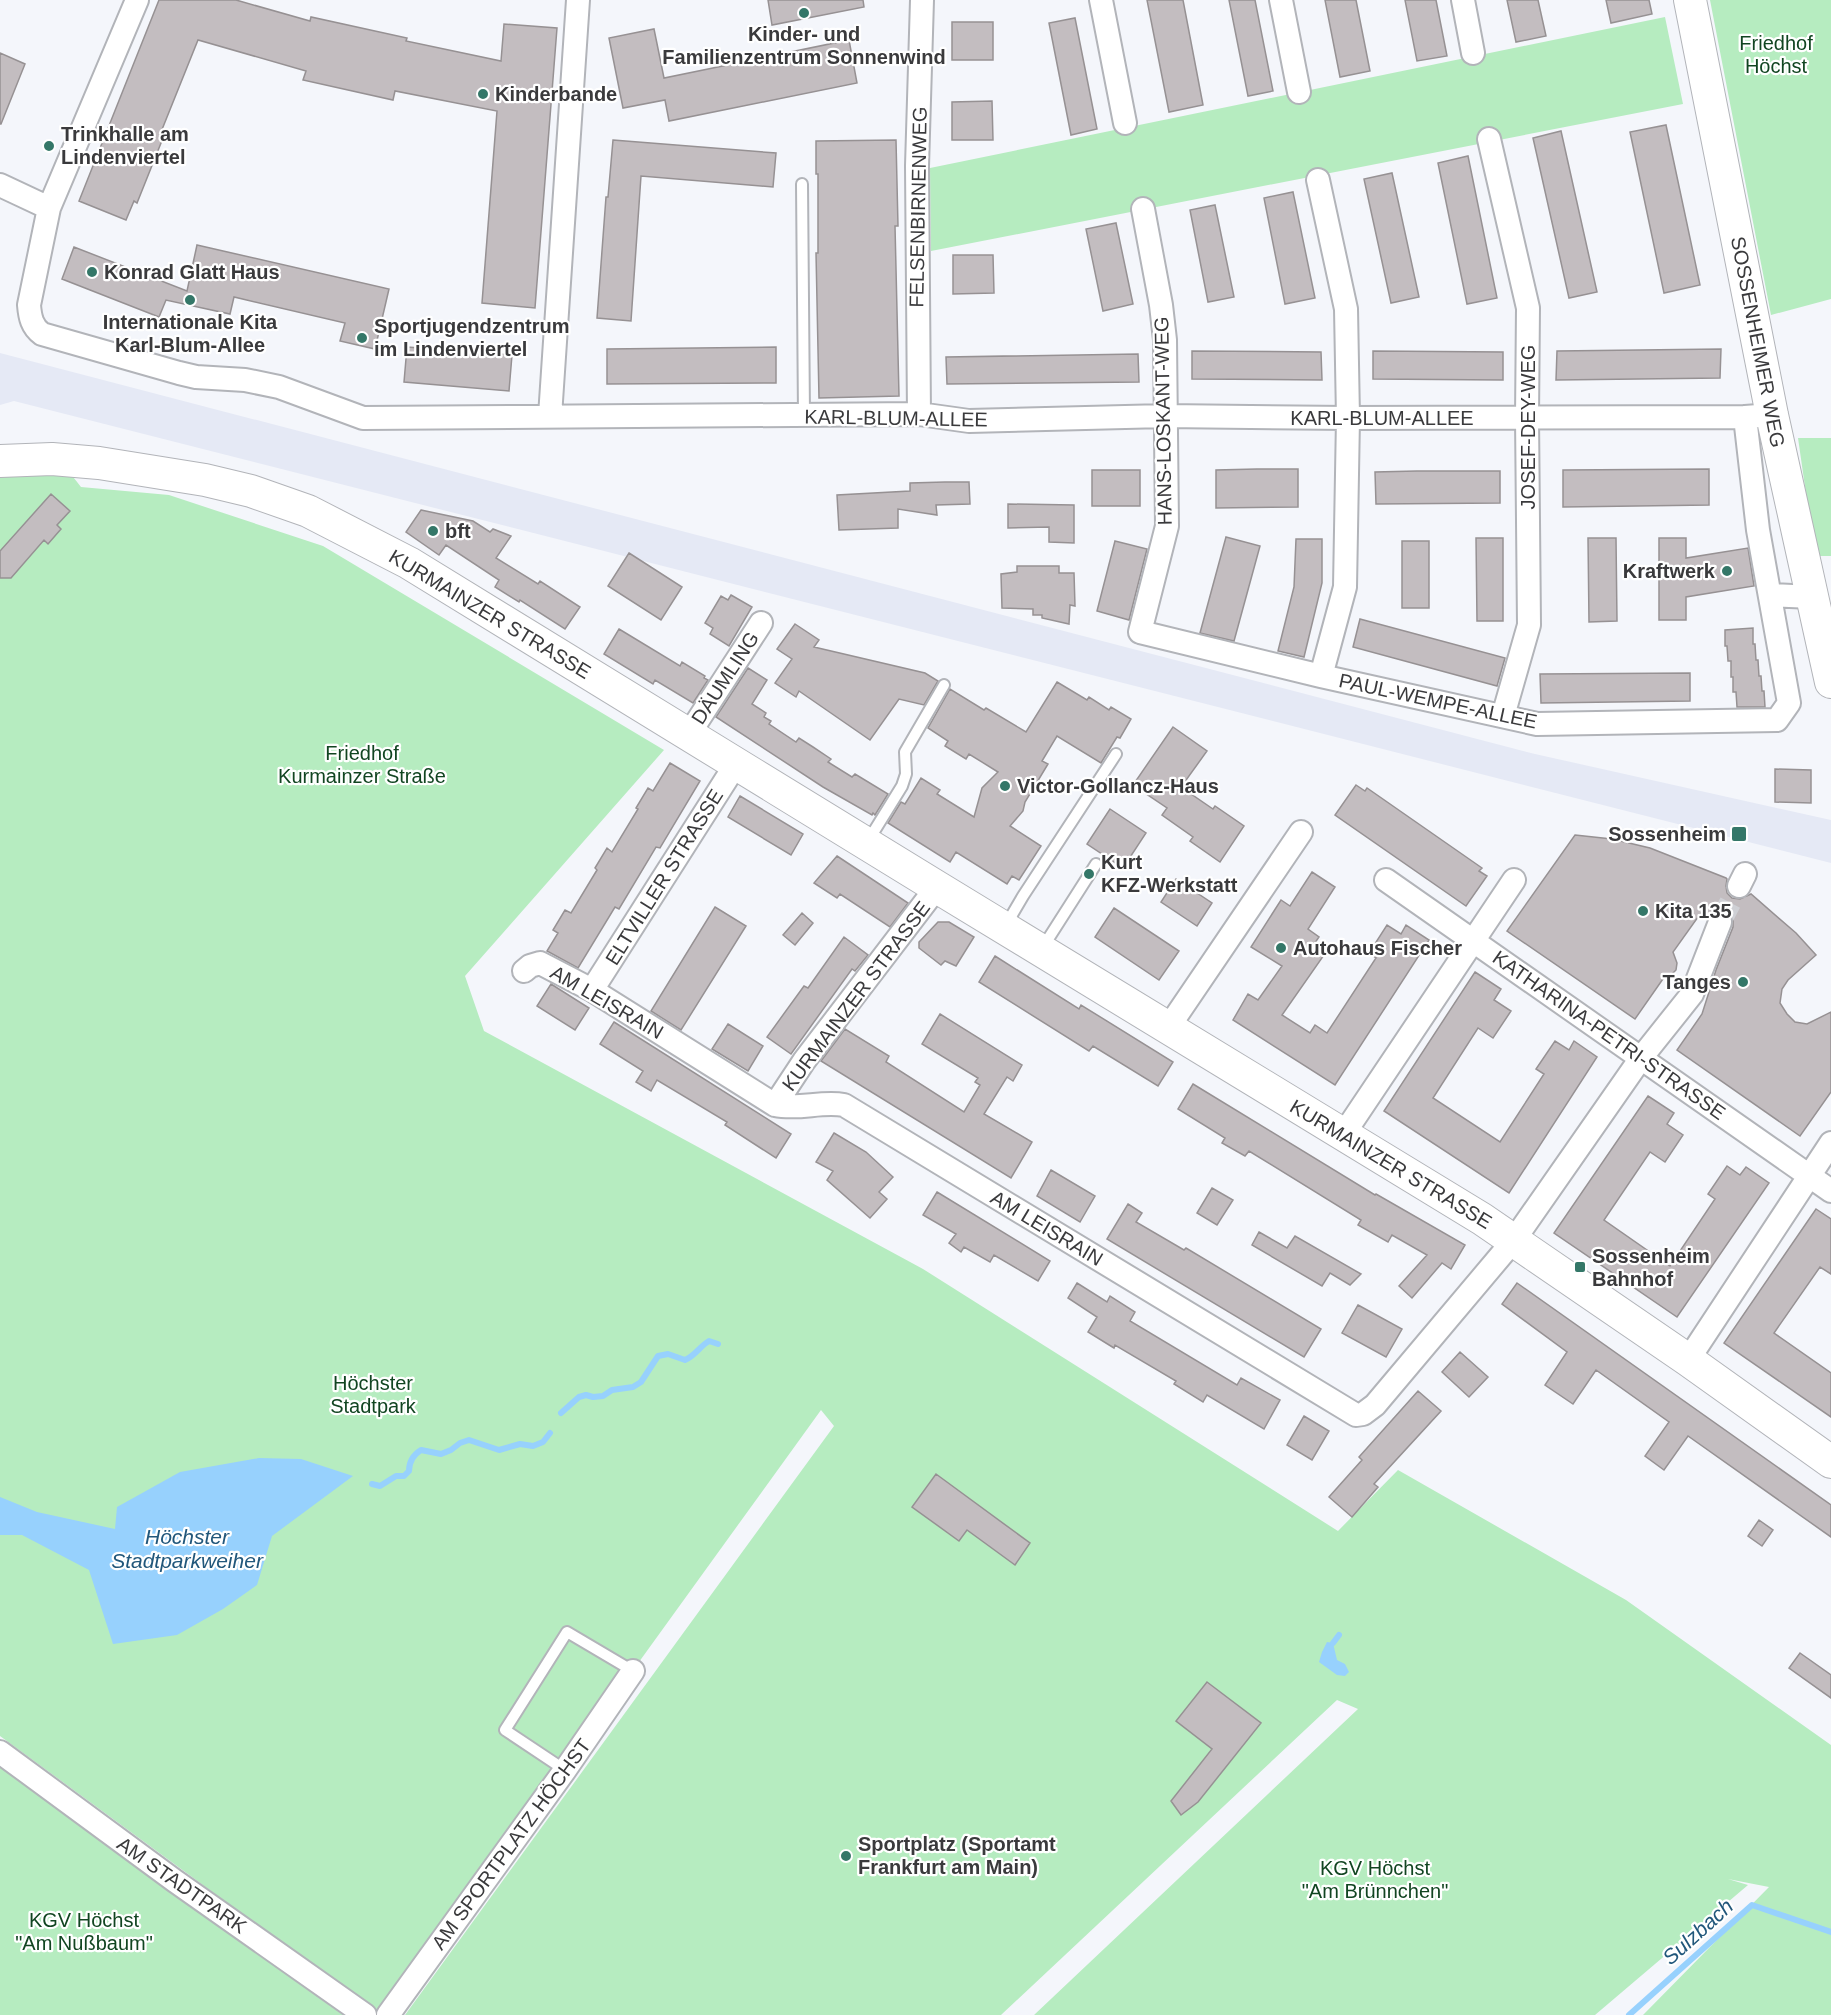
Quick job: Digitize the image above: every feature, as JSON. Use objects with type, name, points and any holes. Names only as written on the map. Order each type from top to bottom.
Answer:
[{"type":"main road","name":"SOSSENHEIMER WEG","points":[[1690,0],[1759,416],[1812,597],[1831,682]]},
{"type":"main road","name":"KURMAINZER STRASSE","points":[[0,460],[51,459],[147,470],[251,491],[308,511],[409,563],[1514,1240],[1688,1359],[1831,1462]]},
{"type":"street","points":[[0,185],[49,208],[137,0]]},
{"type":"street","points":[[550,417],[578,0]]},
{"type":"street","name":"FELSENBIRNENWEG","points":[[919,414],[917,166],[922,0]]},
{"type":"street","points":[[1101,0],[1125,123]]},
{"type":"street","points":[[1281,0],[1299,92]]},
{"type":"street","points":[[1463,0],[1473,53]]},
{"type":"street","name":"JOSEF-DEY-WEG","points":[[1489,139],[1528,308],[1529,625],[1503,716]]},
{"type":"street","points":[[1318,180],[1346,309],[1348,418],[1345,587],[1321,676]]},
{"type":"street","name":"KARL-BLUM-ALLEE","points":[[49,208],[28,305],[35,329],[50,337],[196,377],[245,380],[279,387],[363,418],[919,414],[969,421],[1165,416],[1348,418],[1759,416]]},
{"type":"street","name":"HANS-LOSKANT-WEG","points":[[1140,632],[1167,526],[1165,340],[1161,305],[1143,209]]},
{"type":"street","name":"SOSSENHEIMER WEG","points":[[1759,416],[1758,530],[1789,703],[1777,720]]},
{"type":"street","points":[[1770,595],[1812,597]]},
{"type":"street","name":"DÄUMLING","points":[[689,734],[761,623]]},
{"type":"street","name":"PAUL-WEMPE-ALLEE","points":[[1140,632],[1321,676],[1537,724],[1777,720]]},
{"type":"street","name":"ELTVILLER STRASSE","points":[[592,990],[736,764]]},
{"type":"street","points":[[1168,1028],[1301,832]]},
{"type":"street","name":"KATHARINA-PETRI-STRASSE","points":[[1386,880],[1831,1191]]},
{"type":"street","points":[[1343,1135],[1514,880]]},
{"type":"street","name":"KURMAINZER STRASSE","points":[[775,1105],[804,1061],[937,887]]},
{"type":"street","points":[[1514,1240],[1641,1058],[1692,994],[1720,922]]},
{"type":"street","name":"AM LEISRAIN","points":[[524,971],[540,963],[592,990],[775,1105],[789,1108],[834,1103],[844,1105],[1356,1415],[1363,1414],[1375,1405],[1514,1240]]},
{"type":"street","points":[[1688,1359],[1831,1143]]},
{"type":"street","name":"AM SPORTPLATZ HÖCHST","points":[[388,2015],[565,1770],[633,1671]]},
{"type":"street","name":"AM STADTPARK","points":[[0,1752],[175,1881],[365,2015]]},
{"type":"lane","points":[[802,184],[804,416]]},
{"type":"lane","points":[[867,844],[902,786],[906,774],[905,752],[944,685]]},
{"type":"lane","points":[[1004,928],[1116,754]]},
{"type":"lane","points":[[1041,951],[1096,864]]},
{"type":"lane","points":[[565,1770],[505,1730],[567,1632],[633,1671]]},
{"type":"shaded area","points":[[0,353],[1535,754],[1831,820],[1831,863],[14,401],[0,405]]},
{"type":"green space","name":"Friedhof Höchst","points":[[1710,0],[1831,0],[1831,299],[1771,315]]},
{"type":"green space","points":[[1665,17],[1683,104],[931,251],[930,168]]},
{"type":"green space","points":[[1798,438],[1831,438],[1831,556],[1815,556]]},
{"type":"green space","points":[[70,473],[81,487],[169,495],[323,546],[664,750],[465,976],[484,1031],[923,1269],[1338,1531],[1398,1470],[1626,1600],[1831,1745],[1831,2015],[1643,2015],[1769,1887],[1728,1879],[1748,1885],[1595,2015],[1034,2015],[1358,1709],[1337,1700],[1001,2015],[405,2015],[834,1426],[821,1410],[384,2015],[380,2015],[0,1736],[0,476]]},
{"type":"green space","name":"KGV Höchst \"Am Nußbaum\"","points":[[0,1766],[343,2015],[0,2015]]},
{"type":"water","name":"Höchster Stadtparkweiher","points":[[259,1458],[301,1459],[353,1476],[272,1536],[257,1585],[223,1609],[177,1635],[113,1644],[89,1570],[22,1535],[0,1535],[0,1497],[37,1512],[115,1529],[117,1507],[180,1472]]},
{"type":"water","points":[[1327,1642],[1333,1643],[1337,1660],[1345,1664],[1349,1672],[1345,1676],[1337,1675],[1319,1662]]},
{"type":"building","points":[[159,0],[236,0],[310,21],[311,17],[407,38],[406,41],[501,61],[504,24],[557,28],[535,308],[482,303],[497,111],[395,91],[393,100],[303,80],[306,71],[198,40],[159,137],[163,138],[137,203],[134,201],[126,220],[79,201]]},
{"type":"building","name":"Kinder- und Familienzentrum Sonnenwind","points":[[768,0],[863,0],[864,7],[772,25]]},
{"type":"building","points":[[1147,0],[1183,0],[1203,105],[1169,112]]},
{"type":"building","points":[[1229,0],[1255,0],[1273,91],[1248,96]]},
{"type":"building","points":[[1325,0],[1356,0],[1370,71],[1340,77]]},
{"type":"building","points":[[1405,0],[1436,0],[1447,56],[1417,61]]},
{"type":"building","points":[[1507,0],[1538,0],[1546,36],[1516,42]]},
{"type":"building","points":[[1606,0],[1649,0],[1652,14],[1611,23]]},
{"type":"building","points":[[1075,18],[1097,129],[1071,135],[1049,23]]},
{"type":"building","points":[[952,22],[993,22],[993,60],[952,60]]},
{"type":"building","points":[[654,29],[664,78],[849,40],[857,83],[669,121],[665,100],[623,108],[609,38]]},
{"type":"building","points":[[0,53],[25,64],[1,124],[0,124]]},
{"type":"building","points":[[992,101],[993,140],[952,140],[952,102]]},
{"type":"building","points":[[1666,125],[1700,285],[1664,293],[1630,132]]},
{"type":"building","points":[[1561,131],[1597,292],[1569,298],[1533,138]]},
{"type":"building","points":[[613,140],[776,153],[773,187],[641,176],[631,321],[597,318],[606,197],[608,197]]},
{"type":"building","points":[[896,140],[898,226],[895,226],[899,396],[819,398],[816,141]]},
{"type":"building","points":[[1468,156],[1497,298],[1467,304],[1438,163]]},
{"type":"building","points":[[1392,173],[1419,297],[1391,303],[1364,179]]},
{"type":"building","points":[[1293,192],[1315,298],[1285,304],[1264,198]]},
{"type":"building","points":[[1215,205],[1234,297],[1208,302],[1190,210]]},
{"type":"building","points":[[1116,223],[1133,304],[1103,311],[1086,229]]},
{"type":"building","points":[[197,245],[389,289],[375,349],[340,341],[345,323],[234,297],[230,314],[166,300],[159,317],[62,279],[74,247],[187,291]]},
{"type":"building","points":[[953,255],[993,255],[994,293],[953,294]]},
{"type":"building","points":[[407,347],[512,355],[509,391],[404,382]]},
{"type":"building","points":[[776,347],[776,383],[607,384],[607,349]]},
{"type":"building","points":[[1721,349],[1720,378],[1556,380],[1557,351]]},
{"type":"building","points":[[1192,351],[1321,352],[1322,380],[1192,379]]},
{"type":"building","points":[[1373,351],[1503,352],[1503,380],[1373,379]]},
{"type":"building","points":[[1138,354],[1139,382],[947,384],[946,357]]},
{"type":"building","points":[[1298,469],[1298,507],[1216,508],[1216,470]]},
{"type":"building","points":[[1709,469],[1709,505],[1563,507],[1563,470]]},
{"type":"building","points":[[1092,470],[1140,470],[1140,506],[1092,506]]},
{"type":"building","points":[[1500,471],[1500,503],[1376,504],[1375,472]]},
{"type":"building","points":[[969,482],[970,504],[936,505],[937,515],[898,509],[898,528],[839,530],[837,495],[910,491],[910,483]]},
{"type":"building","points":[[51,494],[70,511],[57,525],[61,529],[48,544],[44,540],[11,578],[0,578],[0,551]]},
{"type":"building","points":[[1008,504],[1074,505],[1074,543],[1049,542],[1049,527],[1008,528]]},
{"type":"building","points":[[421,510],[473,521],[490,532],[493,529],[511,536],[496,558],[538,584],[540,581],[580,607],[565,629],[495,587],[499,580],[446,545],[439,555],[406,532]]},
{"type":"building","points":[[1226,537],[1260,546],[1234,641],[1200,633]]},
{"type":"building","points":[[1476,538],[1503,538],[1503,621],[1477,621]]},
{"type":"building","points":[[1588,538],[1616,538],[1617,621],[1589,622]]},
{"type":"building","points":[[1659,538],[1686,538],[1686,558],[1748,548],[1754,586],[1686,597],[1686,620],[1659,620]]},
{"type":"building","points":[[1296,539],[1322,539],[1322,583],[1304,657],[1278,651],[1294,587]]},
{"type":"building","points":[[1115,541],[1147,549],[1129,620],[1097,611]]},
{"type":"building","points":[[1402,541],[1429,541],[1429,608],[1402,608]]},
{"type":"building","points":[[629,553],[682,587],[661,620],[608,586]]},
{"type":"building","points":[[1017,566],[1059,566],[1059,573],[1074,573],[1075,606],[1070,605],[1069,624],[1042,618],[1042,615],[1033,615],[1033,609],[1002,608],[1001,574],[1017,572]]},
{"type":"building","points":[[731,595],[752,607],[729,646],[710,634],[713,628],[705,623],[721,596],[728,600]]},
{"type":"building","points":[[1360,619],[1505,658],[1497,686],[1353,647]]},
{"type":"building","points":[[795,624],[819,640],[814,647],[925,673],[938,681],[924,705],[899,699],[870,740],[799,691],[796,697],[775,683],[792,659],[777,649]]},
{"type":"building","points":[[1753,628],[1753,644],[1755,644],[1762,691],[1764,691],[1765,707],[1737,707],[1736,692],[1733,692],[1733,677],[1731,677],[1731,661],[1728,661],[1727,646],[1725,646],[1725,630]]},
{"type":"building","points":[[619,629],[680,666],[682,662],[705,676],[704,678],[708,680],[693,703],[655,680],[653,684],[604,654]]},
{"type":"building","points":[[748,668],[767,680],[752,704],[766,713],[764,717],[771,721],[769,724],[796,742],[799,738],[831,759],[828,762],[852,777],[855,774],[888,794],[875,815],[823,787],[716,717]]},
{"type":"building","points":[[1690,673],[1690,701],[1541,703],[1540,674]]},
{"type":"building","name":"Victor-Gollancz-Haus","points":[[1057,682],[1087,700],[1089,697],[1109,710],[1111,707],[1131,719],[1101,763],[1057,736],[1042,761],[1048,764],[1025,802],[1023,811],[1010,826],[1041,846],[1019,880],[1012,876],[1007,884],[956,852],[950,862],[888,823],[901,802],[905,804],[921,778],[940,790],[937,794],[974,817],[982,788],[998,772],[969,754],[966,759],[945,746],[948,741],[928,728],[950,689],[1026,732]]},
{"type":"building","points":[[1173,727],[1207,751],[1181,787],[1213,809],[1215,806],[1244,826],[1220,862],[1190,841],[1193,837],[1162,815],[1167,808],[1133,785]]},
{"type":"building","points":[[670,763],[700,781],[660,848],[656,847],[619,909],[615,907],[578,968],[547,951],[558,933],[553,930],[565,910],[571,913],[597,870],[595,868],[607,848],[612,852],[648,788],[653,791]]},
{"type":"building","points":[[1775,769],[1811,770],[1811,803],[1775,802]]},
{"type":"building","points":[[1356,785],[1365,791],[1367,788],[1482,868],[1479,871],[1487,876],[1466,906],[1335,815]]},
{"type":"building","points":[[740,796],[803,834],[791,855],[728,817]]},
{"type":"building","points":[[1110,809],[1146,833],[1123,868],[1087,844]]},
{"type":"building","points":[[1575,835],[1612,839],[1650,848],[1726,878],[1727,893],[1732,898],[1740,899],[1751,894],[1796,933],[1816,955],[1788,980],[1782,989],[1780,1003],[1795,1022],[1807,1024],[1831,1012],[1831,1092],[1800,1136],[1677,1050],[1702,1014],[1733,927],[1731,914],[1717,909],[1709,914],[1703,910],[1673,952],[1677,963],[1676,970],[1671,975],[1665,976],[1635,1019],[1507,931]]},
{"type":"building","points":[[837,856],[908,903],[890,927],[840,894],[837,898],[814,883]]},
{"type":"building","points":[[1312,872],[1335,887],[1308,929],[1319,937],[1312,947],[1324,955],[1282,1015],[1310,1033],[1315,1025],[1327,1033],[1376,958],[1369,953],[1387,925],[1401,934],[1406,925],[1429,940],[1335,1085],[1233,1020],[1248,994],[1258,1000],[1282,966],[1251,947],[1281,900],[1290,906]]},
{"type":"building","points":[[1176,879],[1212,903],[1197,926],[1161,902]]},
{"type":"building","points":[[715,907],[746,926],[681,1030],[651,1011]]},
{"type":"building","points":[[1114,908],[1179,951],[1159,980],[1095,937]]},
{"type":"building","points":[[802,913],[813,923],[795,945],[783,935]]},
{"type":"building","points":[[938,922],[949,922],[974,937],[956,966],[945,961],[941,965],[919,948],[919,942]]},
{"type":"building","points":[[844,937],[868,955],[855,971],[852,969],[791,1054],[767,1037],[804,986],[808,988]]},
{"type":"building","points":[[995,956],[1079,1009],[1081,1005],[1173,1062],[1158,1086],[1093,1046],[1089,1051],[979,982]]},
{"type":"building","points":[[1475,972],[1501,989],[1494,1000],[1511,1011],[1493,1038],[1478,1028],[1433,1098],[1500,1142],[1544,1074],[1536,1069],[1555,1041],[1569,1050],[1574,1041],[1597,1057],[1509,1193],[1384,1111]]},
{"type":"building","points":[[551,984],[589,1008],[575,1030],[537,1006]]},
{"type":"building","points":[[940,1014],[1022,1065],[1013,1081],[1007,1077],[984,1114],[1032,1142],[1011,1178],[821,1061],[845,1029],[889,1056],[886,1062],[964,1112],[980,1085],[975,1082],[978,1078],[922,1044]]},
{"type":"building","points":[[614,1022],[791,1134],[776,1158],[725,1125],[727,1122],[657,1080],[651,1091],[636,1082],[643,1071],[600,1044]]},
{"type":"building","points":[[728,1024],[763,1046],[748,1071],[712,1049]]},
{"type":"building","points":[[1193,1084],[1375,1195],[1465,1245],[1451,1269],[1442,1263],[1412,1298],[1399,1286],[1427,1255],[1392,1235],[1388,1242],[1358,1225],[1361,1220],[1249,1151],[1245,1156],[1222,1143],[1225,1138],[1178,1109]]},
{"type":"building","points":[[1648,1096],[1674,1113],[1667,1124],[1683,1135],[1665,1162],[1650,1152],[1604,1220],[1670,1266],[1715,1199],[1708,1194],[1727,1166],[1740,1175],[1746,1167],[1769,1183],[1677,1317],[1554,1233]]},
{"type":"building","points":[[834,1133],[866,1152],[893,1177],[879,1192],[887,1199],[870,1218],[827,1180],[833,1171],[816,1162]]},
{"type":"building","points":[[1051,1170],[1095,1196],[1080,1222],[1037,1196]]},
{"type":"building","points":[[1212,1188],[1233,1200],[1217,1225],[1197,1213]]},
{"type":"building","points":[[937,1192],[1050,1261],[1038,1281],[994,1255],[990,1262],[964,1247],[961,1252],[949,1243],[956,1234],[923,1215]]},
{"type":"building","points":[[1128,1204],[1142,1213],[1136,1222],[1184,1250],[1186,1248],[1321,1329],[1304,1357],[1107,1239]]},
{"type":"building","points":[[1816,1209],[1831,1219],[1831,1274],[1820,1267],[1774,1333],[1831,1373],[1831,1417],[1724,1343]]},
{"type":"building","points":[[1259,1232],[1287,1248],[1295,1236],[1361,1274],[1350,1285],[1330,1273],[1322,1286],[1252,1245]]},
{"type":"building","points":[[1077,1283],[1107,1302],[1110,1296],[1135,1312],[1130,1321],[1237,1385],[1241,1378],[1280,1400],[1264,1429],[1207,1395],[1203,1402],[1174,1384],[1176,1381],[1088,1332],[1097,1317],[1068,1298]]},
{"type":"building","points":[[1517,1283],[1831,1505],[1831,1537],[1688,1436],[1664,1470],[1645,1456],[1669,1422],[1596,1370],[1573,1404],[1545,1385],[1567,1352],[1502,1304]]},
{"type":"building","points":[[1358,1305],[1402,1329],[1386,1357],[1342,1333]]},
{"type":"building","points":[[1460,1352],[1488,1377],[1469,1397],[1442,1372]]},
{"type":"building","points":[[1418,1391],[1441,1411],[1374,1484],[1378,1487],[1352,1517],[1329,1497],[1362,1460],[1359,1457]]},
{"type":"building","points":[[1304,1416],[1329,1431],[1312,1460],[1287,1445]]},
{"type":"building","points":[[936,1474],[1030,1543],[1015,1565],[967,1530],[959,1541],[912,1507]]},
{"type":"building","points":[[1759,1520],[1773,1530],[1762,1546],[1748,1536]]},
{"type":"building","points":[[1800,1653],[1831,1675],[1831,1698],[1789,1668]]},
{"type":"building","points":[[1207,1682],[1261,1723],[1198,1802],[1181,1815],[1171,1801],[1212,1749],[1176,1721]]},
{"type":"waterway","points":[[561,1413],[579,1397],[603,1396],[612,1390],[633,1387],[641,1382],[658,1356],[668,1354],[685,1360],[709,1341],[718,1344]]},
{"type":"waterway","points":[[372,1484],[380,1486],[396,1476],[404,1476],[409,1471],[412,1459],[421,1450],[441,1454],[469,1440],[499,1450],[520,1444],[533,1446],[543,1442],[550,1433]]},
{"type":"waterway","points":[[1333,1643],[1339,1635]]},
{"type":"waterway","name":"Sulzbach","points":[[1629,2015],[1752,1905],[1831,1932]]},
{"type":"tunnel","points":[[1720,922],[1739,886]]},
{"type":"place","name":"Kinder- und Familienzentrum Sonnenwind","points":[[804,13]]},
{"type":"place","name":"Kinderbande","points":[[483,94]]},
{"type":"place","name":"Trinkhalle am Lindenviertel","points":[[49,146]]},
{"type":"place","name":"Konrad Glatt Haus","points":[[92,272]]},
{"type":"place","name":"Internationale Kita Karl-Blum-Allee","points":[[190,300]]},
{"type":"place","name":"Sportjugendzentrum im Lindenviertel","points":[[362,338]]},
{"type":"place","name":"bft","points":[[433,531]]},
{"type":"place","name":"Kraftwerk","points":[[1727,571]]},
{"type":"place","name":"Victor-Gollancz-Haus","points":[[1005,786]]},
{"type":"place","name":"Sossenheim","points":[[1739,834]]},
{"type":"place","name":"Kurt KFZ-Werkstatt","points":[[1089,874]]},
{"type":"place","name":"Kita 135","points":[[1643,911]]},
{"type":"place","name":"Autohaus Fischer","points":[[1281,948]]},
{"type":"place","name":"Tanges","points":[[1743,982]]},
{"type":"place","name":"Sossenheim Bahnhof","points":[[1580,1267]]},
{"type":"place","name":"Sportplatz (Sportamt Frankfurt am Main)","points":[[846,1856]]},
{"type":"park label","name":"Friedhof Kurmainzer Straße","points":[[362,764]]},
{"type":"park label","name":"Höchster Stadtpark","points":[[373,1394]]},
{"type":"park label","name":"KGV Höchst \"Am Brünnchen\"","points":[[1375,1880]]}]
